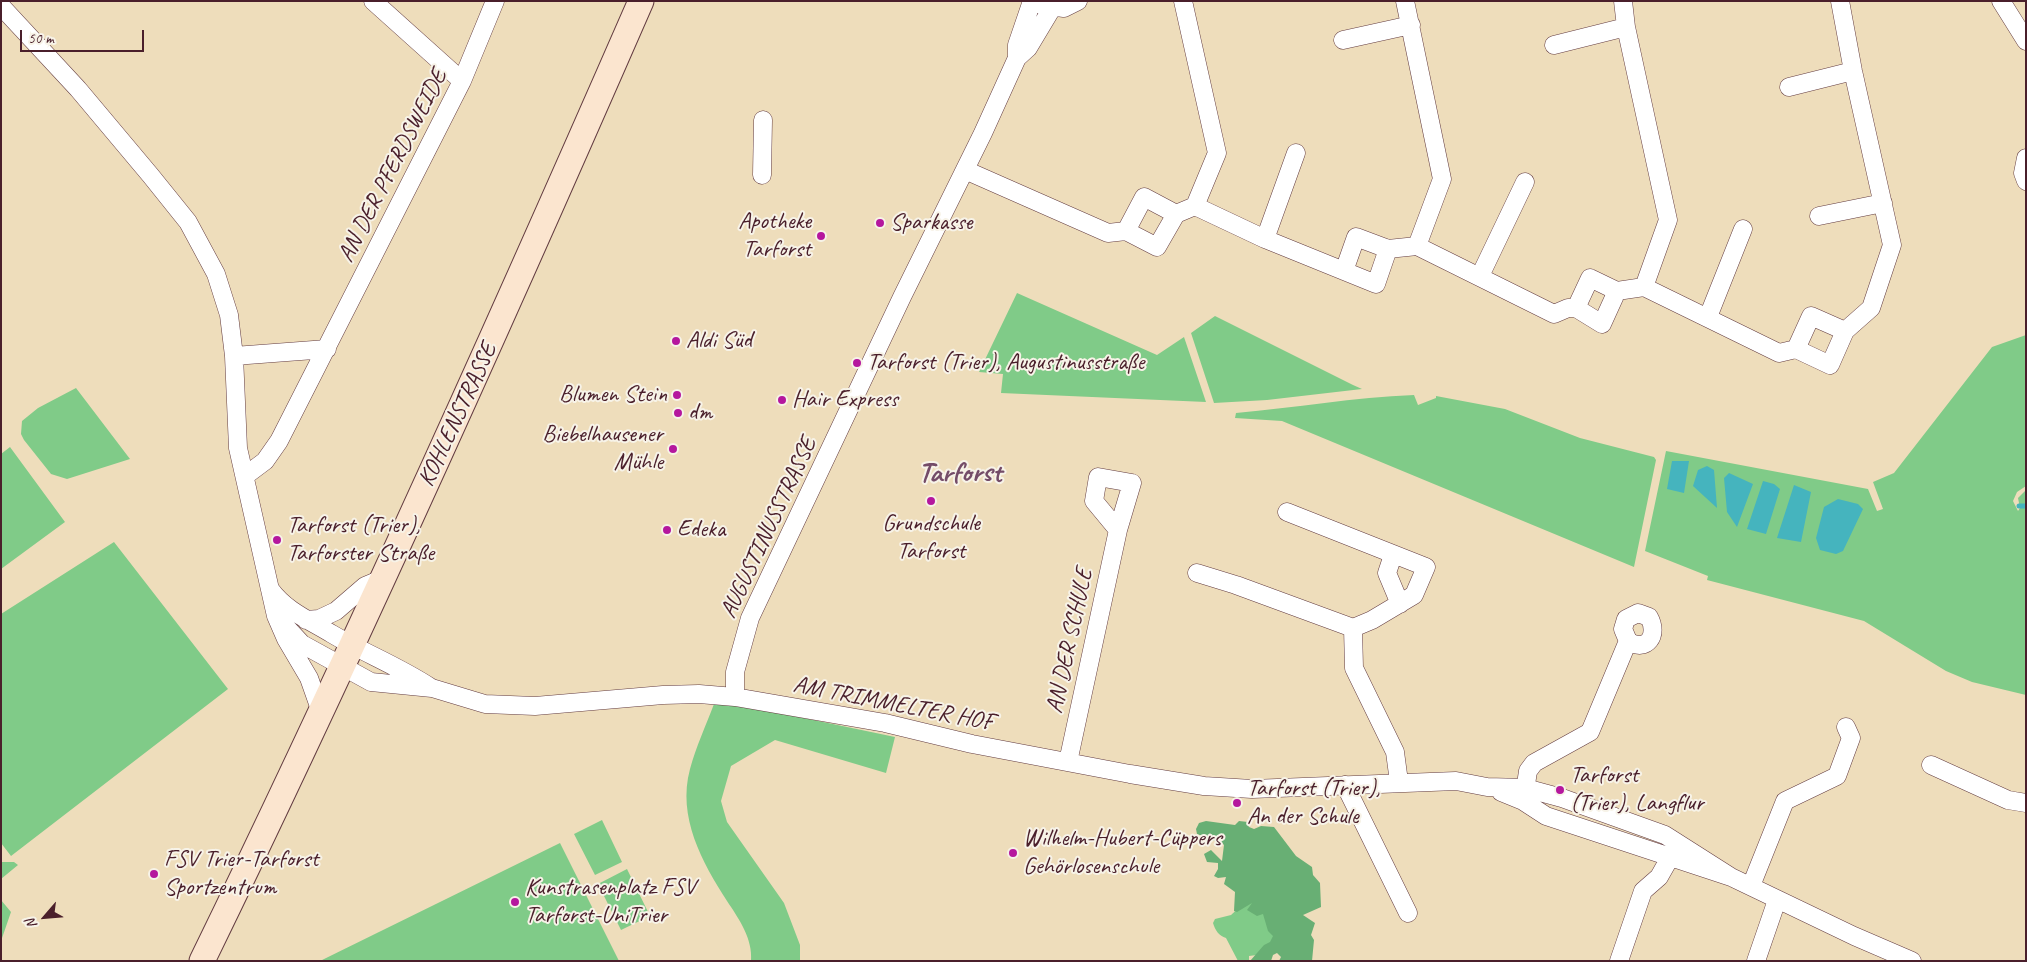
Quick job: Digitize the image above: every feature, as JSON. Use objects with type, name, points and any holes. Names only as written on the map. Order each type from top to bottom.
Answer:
[{"type":"main road","name":"KOHLENSTRASSE","points":[[202,961],[348,657],[496,333],[641,1]]},
{"type":"street","points":[[373,1],[462,81]]},
{"type":"street","name":"AN DER PFERDSWEIDE","points":[[245,476],[265,461],[279,441],[462,81],[495,1]]},
{"type":"street","points":[[1034,1],[1052,8],[1064,8],[1078,1]]},
{"type":"street","name":"AUGUSTINUSSTRASSE","points":[[735,697],[735,672],[750,618],[857,396],[902,297],[965,170],[1016,58],[1017,45],[1034,1]]},
{"type":"street","points":[[965,170],[1108,233],[1126,231],[1158,247],[1176,214],[1195,206],[1217,153],[1183,1]]},
{"type":"street","points":[[1405,1],[1442,179],[1417,246]]},
{"type":"street","points":[[1623,1],[1626,27],[1668,220],[1644,287]]},
{"type":"street","points":[[1576,308],[1590,278],[1617,291],[1644,287],[1779,353],[1796,349],[1830,365],[1844,331],[1870,308],[1888,262],[1892,244],[1853,71],[1840,1]]},
{"type":"street","points":[[2001,1],[2026,41]]},
{"type":"street","points":[[1,6],[78,89],[188,222],[216,274],[229,315],[234,356],[238,448],[276,616],[286,639],[309,678],[321,712]]},
{"type":"street","name":"AUGUSTINUSSTRASSE","points":[[1016,58],[1028,48],[1052,8]]},
{"type":"street","points":[[1343,40],[1411,25]]},
{"type":"street","points":[[1554,46],[1626,27]]},
{"type":"street","points":[[1789,87],[1853,71]]},
{"type":"street","points":[[762,175],[763,120]]},
{"type":"street","points":[[1265,239],[1296,153]]},
{"type":"street","points":[[2026,158],[2023,173],[2026,181]]},
{"type":"street","points":[[1480,276],[1525,182]]},
{"type":"street","points":[[1126,231],[1144,196],[1176,214]]},
{"type":"street","points":[[1820,216],[1883,203]]},
{"type":"street","points":[[1195,206],[1265,239],[1376,284],[1388,249]]},
{"type":"street","points":[[1708,318],[1743,229]]},
{"type":"street","points":[[1344,271],[1356,236],[1388,249],[1417,246],[1554,314],[1568,308],[1576,308],[1602,324],[1617,291]]},
{"type":"street","points":[[1796,349],[1811,316],[1844,331]]},
{"type":"street","points":[[234,356],[327,349]]},
{"type":"street","points":[[1197,573],[1236,585],[1353,628],[1414,595],[1426,567],[1287,512]]},
{"type":"street","name":"AN DER SCHULE","points":[[1068,762],[1118,530]]},
{"type":"street","points":[[1393,555],[1387,573],[1400,604]]},
{"type":"street","points":[[306,620],[319,619],[336,611],[365,586],[384,578]]},
{"type":"street","points":[[270,589],[293,613],[306,620],[348,657]]},
{"type":"street","points":[[276,616],[302,644],[348,657]]},
{"type":"street","points":[[1353,628],[1354,668],[1395,752],[1399,782]]},
{"type":"street","points":[[1524,795],[1528,771],[1534,763],[1590,732],[1628,641]]},
{"type":"street","name":"AM TRIMMELTER HOF","points":[[348,657],[389,663],[432,688]]},
{"type":"street","name":"AM TRIMMELTER HOF","points":[[348,657],[371,682],[432,688],[485,704],[522,706],[698,694],[735,697],[885,723],[972,744],[1213,787],[1252,790],[1345,784],[1456,781],[1524,795],[1562,798],[1664,835],[1674,850],[1777,900],[1912,961]]},
{"type":"street","points":[[1751,886],[1785,801],[1837,776],[1851,738],[1846,727]]},
{"type":"street","points":[[1931,765],[2008,800],[2026,803]]},
{"type":"street","points":[[1345,784],[1408,913]]},
{"type":"street","points":[[1619,961],[1643,891],[1660,878],[1674,850]]},
{"type":"street","points":[[1756,961],[1777,900]]},
{"type":"green space","points":[[1017,293],[1157,355],[1184,337],[1206,402],[1001,393],[1003,374],[979,372]]},
{"type":"green space","points":[[1215,316],[1362,389],[1267,400],[1214,403],[1191,333]]},
{"type":"green space","points":[[2026,335],[2026,486],[2017,492],[2013,501],[2018,511],[2020,508],[2018,498],[2026,490],[2026,695],[1972,682],[1946,671],[1864,621],[1707,580],[1708,576],[1645,551],[1666,451],[1868,489],[1877,511],[1883,509],[1873,482],[1894,473],[1992,347]]},
{"type":"green space","points":[[76,388],[130,459],[67,479],[51,474],[24,440],[21,434],[22,421],[38,408]]},
{"type":"green space","points":[[1414,395],[1418,405],[1436,398],[1436,396],[1505,409],[1580,438],[1654,457],[1656,460],[1634,567],[1282,421],[1235,418],[1236,413],[1369,398]]},
{"type":"green space","points":[[10,447],[65,522],[1,569],[1,454]]},
{"type":"green space","points":[[114,542],[228,689],[11,856],[1,843],[1,614]]},
{"type":"green space","points":[[714,704],[756,708],[895,737],[886,773],[775,740],[731,766],[721,801],[727,822],[784,903],[800,945],[800,961],[751,961],[750,945],[744,930],[709,871],[694,838],[689,822],[687,787],[692,761]]},
{"type":"green space","points":[[602,820],[622,862],[595,875],[574,834]]},
{"type":"green space","points":[[1206,821],[1235,825],[1239,821],[1248,822],[1249,827],[1254,829],[1261,826],[1274,827],[1296,856],[1312,867],[1313,875],[1320,883],[1321,907],[1303,915],[1315,923],[1311,935],[1314,940],[1312,961],[1279,961],[1281,957],[1277,953],[1273,955],[1271,961],[1250,961],[1264,945],[1270,942],[1273,936],[1268,931],[1263,914],[1257,916],[1247,910],[1252,903],[1237,912],[1234,911],[1235,892],[1224,884],[1226,877],[1218,878],[1214,876],[1218,869],[1218,863],[1207,862],[1204,854],[1211,850],[1222,861],[1224,845],[1220,841],[1207,840],[1205,837],[1197,834],[1196,829],[1199,823]]},
{"type":"green space","name":"Kunstrasenplatz FSV Tarforst-UniTrier","points":[[560,843],[619,961],[320,961]]},
{"type":"green space","points":[[1,862],[14,862],[18,865],[1,879]]},
{"type":"green space","points":[[627,869],[650,916],[621,930],[598,884]]},
{"type":"green space","points":[[1,900],[11,912],[1,941]]},
{"type":"green space","points":[[1255,902],[1268,910],[1276,940],[1257,955],[1249,956],[1249,961],[1238,961],[1226,938],[1221,936],[1213,923],[1215,919],[1231,915],[1244,903]]},
{"type":"water","points":[[1672,461],[1689,461],[1684,493],[1667,489]]},
{"type":"water","points":[[1707,466],[1714,470],[1717,508],[1693,486],[1698,470]]},
{"type":"water","points":[[1729,473],[1753,484],[1737,527],[1727,512],[1724,478]]},
{"type":"water","points":[[1763,481],[1774,484],[1780,489],[1766,534],[1747,529]]},
{"type":"water","points":[[1794,485],[1811,492],[1801,542],[1777,538]]},
{"type":"water","points":[[1838,499],[1858,504],[1863,509],[1843,551],[1836,554],[1820,550],[1816,538],[1824,507]]},
{"type":"waterway","points":[[2019,506],[2026,506]]},
{"type":"place","name":"Sparkasse","points":[[880,223]]},
{"type":"place","name":"Apotheke Tarforst","points":[[821,236]]},
{"type":"place","name":"Aldi Süd","points":[[676,341]]},
{"type":"place","name":"Tarforst (Trier), Augustinusstraße","points":[[857,363]]},
{"type":"place","name":"Blumen Stein","points":[[677,395]]},
{"type":"place","name":"Hair Express","points":[[782,400]]},
{"type":"place","name":"dm","points":[[678,413]]},
{"type":"place","name":"Biebelhausener Mühle","points":[[673,449]]},
{"type":"place","name":"Grundschule Tarforst","points":[[931,501]]},
{"type":"place","name":"Edeka","points":[[667,530]]},
{"type":"place","name":"Tarforst (Trier), Tarforster Straße","points":[[277,540]]},
{"type":"place","name":"Tarforst (Trier), Langflur","points":[[1560,790]]},
{"type":"place","name":"Tarforst (Trier), An der Schule","points":[[1237,803]]},
{"type":"place","name":"Wilhelm-Hubert-Cüppers Gehörlosenschule","points":[[1013,853]]},
{"type":"place","name":"FSV Trier-Tarforst Sportzentrum","points":[[154,874]]},
{"type":"place","name":"Kunstrasenplatz FSV Tarforst-UniTrier","points":[[515,902]]},
{"type":"district","name":"Tarforst","points":[[960,473]]}]
